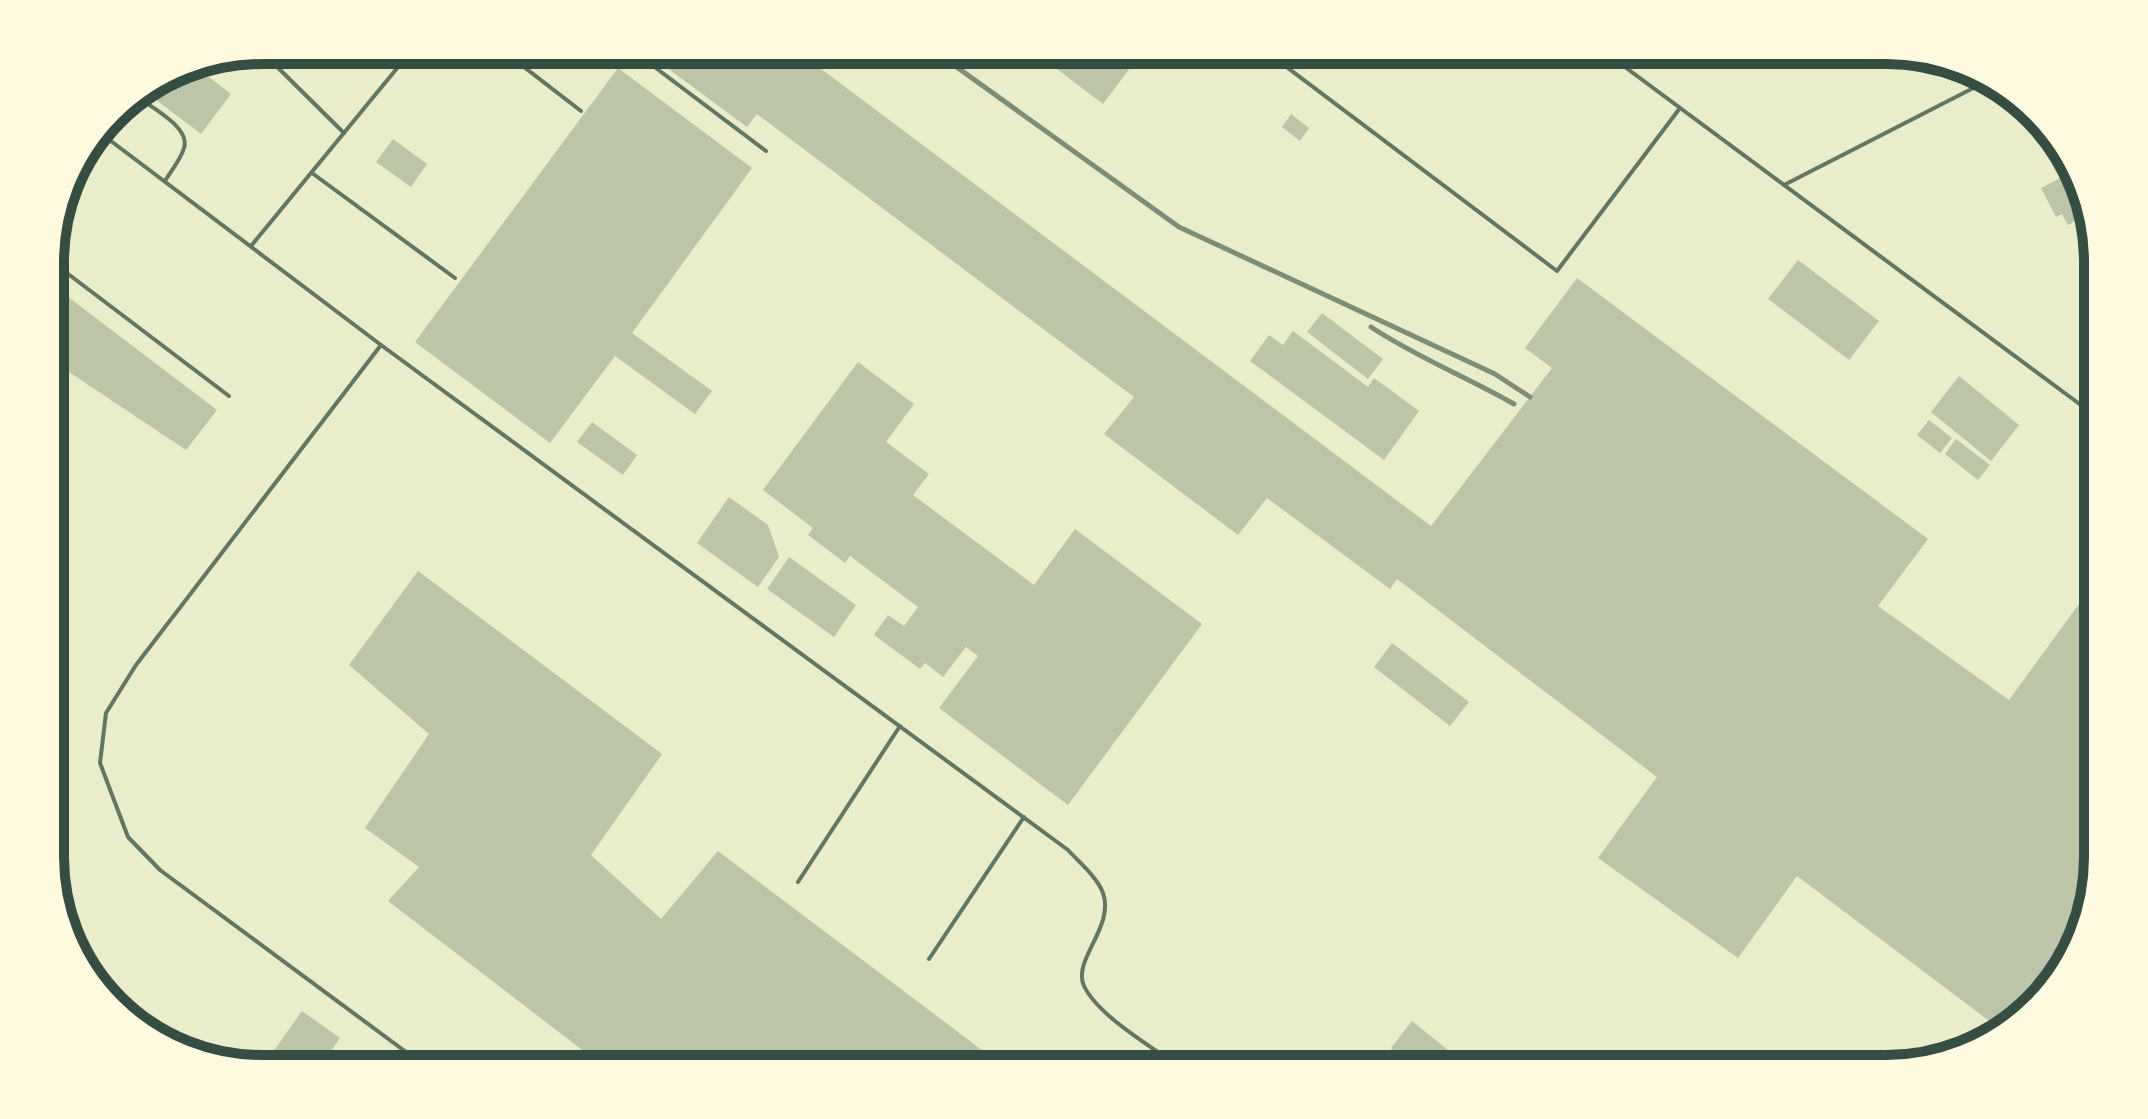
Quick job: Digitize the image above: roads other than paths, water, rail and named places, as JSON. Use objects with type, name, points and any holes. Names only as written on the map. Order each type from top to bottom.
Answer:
[{"type":"lane","points":[[274,64],[344,133]]},
{"type":"lane","points":[[251,247],[401,64]]},
{"type":"lane","points":[[520,64],[581,111]]},
{"type":"lane","points":[[651,64],[766,151]]},
{"type":"lane","points":[[1283,64],[1557,271],[1680,108]]},
{"type":"lane","points":[[1621,64],[2084,407]]},
{"type":"lane","points":[[1784,185],[1977,86]]},
{"type":"lane","points":[[145,103],[181,130],[185,140],[184,148],[165,181]]},
{"type":"lane","points":[[108,139],[381,345],[1068,850],[1104,895],[1105,921],[1082,971],[1082,982],[1094,1003],[1163,1055]]},
{"type":"lane","points":[[311,172],[455,278]]},
{"type":"lane","points":[[64,271],[229,396]]},
{"type":"lane","points":[[381,345],[180,602],[136,665],[106,713],[100,763],[128,837],[160,870],[411,1055]]},
{"type":"lane","points":[[798,882],[900,726]]},
{"type":"lane","points":[[929,959],[1024,817]]},
{"type":"railway","points":[[952,64],[1179,227],[1495,374],[1530,397]]},
{"type":"railway","points":[[1371,327],[1514,404]]}]
